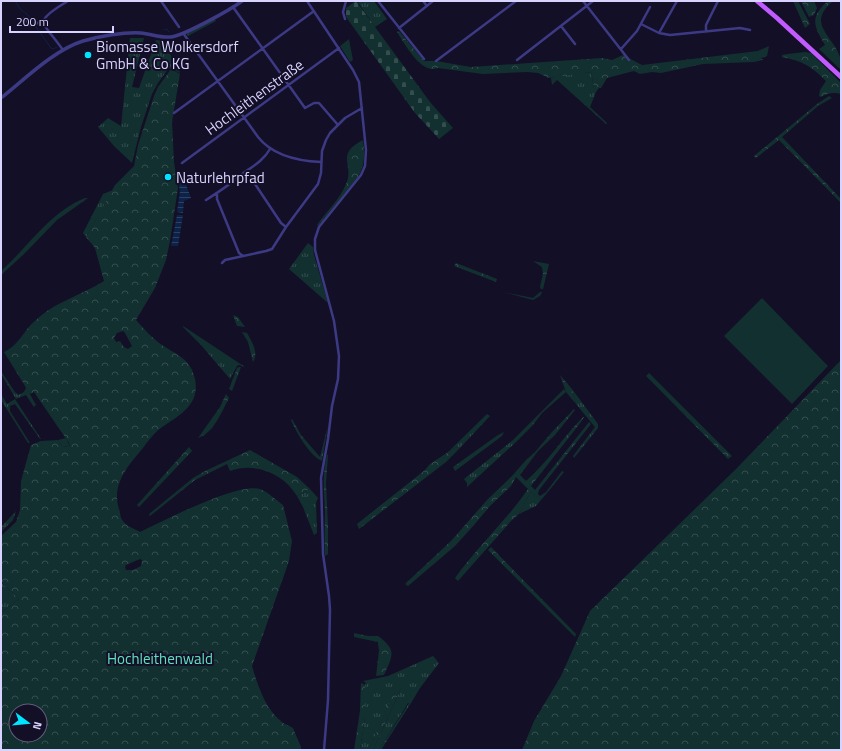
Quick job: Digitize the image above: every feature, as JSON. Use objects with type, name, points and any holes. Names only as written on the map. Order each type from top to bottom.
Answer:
[{"type":"main road","points":[[757,1],[814,50],[841,77]]},
{"type":"street","points":[[63,50],[45,27],[44,20],[47,14],[68,1]]},
{"type":"street","points":[[161,1],[179,28]]},
{"type":"street","points":[[1,98],[63,50],[82,41],[119,34],[141,33],[165,37],[174,36],[233,8],[242,1]]},
{"type":"street","points":[[308,1],[358,80],[366,150],[366,166],[359,178],[319,227],[314,244],[334,321],[339,356],[338,379],[332,406],[321,478],[323,554],[330,610],[328,700],[324,750]]},
{"type":"street","points":[[345,18],[343,12],[346,1]]},
{"type":"street","points":[[378,1],[424,59]]},
{"type":"street","points":[[423,1],[427,6]]},
{"type":"street","points":[[400,28],[434,1]]},
{"type":"street","points":[[436,61],[516,1]]},
{"type":"street","points":[[583,1],[629,60]]},
{"type":"street","points":[[517,60],[593,1]]},
{"type":"street","points":[[659,33],[677,1]]},
{"type":"street","points":[[706,32],[706,25],[718,1]]},
{"type":"street","points":[[621,49],[641,24],[650,7]]},
{"type":"street","points":[[233,8],[305,108],[314,103],[320,103],[338,125]]},
{"type":"street","points":[[174,112],[314,11]]},
{"type":"street","points":[[24,18],[31,26],[44,20]]},
{"type":"street","points":[[641,24],[659,33],[670,35],[740,28],[750,30]]},
{"type":"street","points":[[561,26],[575,44]]},
{"type":"street","points":[[183,33],[261,141],[270,149],[292,158],[321,162]]},
{"type":"street","name":"Hochleithenstraße","points":[[182,163],[339,48]]},
{"type":"street","points":[[222,262],[225,260],[271,250],[318,184],[321,173],[322,151],[326,140],[338,125],[362,108]]},
{"type":"street","points":[[206,200],[261,161],[270,149]]},
{"type":"street","points":[[247,172],[281,223],[286,227]]},
{"type":"street","points":[[217,193],[217,199],[237,248],[240,255],[243,256]]},
{"type":"green space","points":[[356,1],[430,102],[453,128],[439,139],[415,113],[346,17],[346,8]]},
{"type":"green space","points":[[357,1],[374,1],[387,19],[375,27]]},
{"type":"green space","points":[[793,1],[798,1],[810,24],[805,28]]},
{"type":"green space","points":[[801,1],[814,1],[817,8],[814,15],[809,17]]},
{"type":"green space","points":[[828,1],[833,1],[825,9],[821,23],[840,57],[841,70],[819,49],[825,45],[818,33],[815,22],[818,12]]},
{"type":"green space","points":[[215,19],[216,21],[188,36],[187,33]]},
{"type":"green space","points":[[399,31],[424,61],[436,61],[471,67],[602,58],[612,60],[623,55],[642,65],[758,51],[769,46],[767,56],[761,58],[763,60],[754,62],[703,64],[661,73],[652,72],[640,74],[634,71],[607,78],[601,88],[594,88],[591,72],[549,78],[538,73],[527,72],[483,74],[438,68],[432,69],[420,63],[414,57],[397,32]]},
{"type":"green space","points":[[130,38],[144,38],[132,87],[139,88],[156,40],[163,41],[176,65],[178,64],[180,73],[169,68],[152,94],[141,127],[132,163],[114,146],[98,127],[108,118],[121,126]]},
{"type":"green space","points":[[349,39],[353,60],[350,62],[340,46]]},
{"type":"green space","points":[[805,52],[811,53],[841,83],[841,94],[833,93],[821,97],[819,96],[820,90],[826,81],[806,65],[795,60],[782,57],[782,55]]},
{"type":"green space","name":"Hochleithenwald","points":[[171,69],[180,74],[172,122],[174,162],[178,188],[170,241],[166,260],[155,288],[136,320],[155,340],[187,362],[193,372],[196,389],[190,405],[185,411],[157,431],[131,462],[119,485],[117,503],[124,523],[140,532],[200,504],[235,491],[249,488],[263,490],[283,505],[292,541],[289,561],[252,666],[263,697],[271,711],[283,723],[293,728],[301,750],[1,750],[1,613],[19,599],[1,582],[1,536],[16,522],[20,510],[21,481],[31,445],[41,441],[58,440],[62,446],[70,447],[69,443],[34,392],[30,394],[4,352],[15,344],[32,324],[47,311],[104,281],[95,248],[86,237],[115,185],[134,166],[138,145],[158,87]],"holes":[[[123,331],[132,346],[128,349],[124,347],[120,341],[116,342],[114,338],[117,333]],[[140,559],[142,560],[141,566],[133,570],[126,570],[126,565]]]},
{"type":"green space","points":[[591,72],[594,88],[599,88],[590,107],[607,123],[606,124],[557,80],[552,85],[551,78],[562,75]]},
{"type":"green space","points":[[829,96],[832,98],[818,106],[782,137],[841,199],[841,203],[779,140],[756,158],[754,156],[817,104]]},
{"type":"green space","points":[[363,140],[364,159],[358,177],[318,226],[317,225],[337,200],[346,184],[348,177],[347,156],[349,151],[354,145]]},
{"type":"green space","points":[[113,190],[86,237],[83,233],[103,194]]},
{"type":"green space","points":[[88,198],[57,220],[1,275],[1,271],[50,221],[72,204]]},
{"type":"green space","points":[[308,243],[313,247],[328,303],[289,269]]},
{"type":"green space","points":[[533,261],[549,264],[543,289],[540,287],[543,274],[542,267]]},
{"type":"green space","points":[[456,263],[497,279],[496,282],[454,266]]},
{"type":"green space","points":[[503,292],[533,298],[542,292],[540,296],[533,300]]},
{"type":"green space","points":[[762,298],[828,366],[792,404],[724,336]]},
{"type":"green space","points":[[233,315],[238,317],[245,327],[237,326]]},
{"type":"green space","points":[[183,326],[245,367],[239,365],[237,366],[230,379]]},
{"type":"green space","points":[[242,332],[247,333],[254,348],[255,359],[253,362],[248,342]]},
{"type":"green space","points":[[841,360],[841,750],[522,750],[534,721],[561,676],[590,611],[736,469]]},
{"type":"green space","points":[[241,367],[232,391],[229,389],[237,368]]},
{"type":"green space","points":[[1,371],[18,395],[24,392],[26,387],[36,405],[34,407],[26,395],[16,399],[1,374]]},
{"type":"green space","points":[[649,373],[732,456],[728,459],[646,376]]},
{"type":"green space","points":[[560,375],[572,389],[576,404],[566,392]]},
{"type":"green space","points":[[564,389],[566,392],[542,413],[533,425],[531,422]]},
{"type":"green space","points":[[572,389],[598,424],[598,428],[574,458],[573,456],[595,427],[576,404]]},
{"type":"green space","points":[[1,394],[7,404],[15,399],[41,439],[15,404],[10,406],[10,411],[30,443],[28,443],[1,400]]},
{"type":"green space","points":[[226,394],[229,398],[217,421],[209,431],[198,438],[220,407]]},
{"type":"green space","points":[[574,409],[575,410],[555,435],[538,451],[520,475],[526,481],[534,474],[584,417],[531,486],[535,490],[589,422],[591,424],[539,490],[538,494],[540,496],[546,492],[547,493],[541,500],[531,491],[519,514],[511,521],[458,581],[455,578],[464,566],[511,512],[528,489],[516,477],[511,486],[490,506],[455,546],[408,586],[405,584],[451,541],[487,500],[535,452]]},
{"type":"green space","points":[[487,414],[490,416],[458,450],[456,447],[446,454]]},
{"type":"green space","points":[[292,419],[301,435],[320,457],[328,425],[322,461],[313,454],[304,443],[293,425]]},
{"type":"green space","points":[[531,422],[533,425],[515,443],[513,440]]},
{"type":"green space","points":[[504,432],[502,436],[455,471],[453,467]]},
{"type":"green space","points":[[66,438],[70,447],[62,446],[58,440]]},
{"type":"green space","points":[[513,440],[515,443],[467,487],[467,483],[464,479]]},
{"type":"green space","points":[[189,447],[192,451],[139,507],[137,505]]},
{"type":"green space","points":[[456,447],[458,450],[446,462],[359,529],[357,524],[425,470],[430,464]]},
{"type":"green space","points":[[250,450],[297,477],[310,489],[297,496],[284,481],[277,476],[259,469],[249,468],[230,471],[227,464],[195,480],[150,516],[149,514],[193,478]]},
{"type":"green space","points":[[327,455],[326,483],[328,554],[325,556],[324,470]]},
{"type":"green space","points":[[562,471],[564,472],[547,493],[546,492]]},
{"type":"green space","points":[[310,489],[318,498],[316,503],[317,533],[314,535],[297,496]]},
{"type":"green space","points":[[531,491],[541,500],[536,506],[519,514]]},
{"type":"green space","points":[[16,511],[13,520],[1,532],[1,527]]},
{"type":"green space","points":[[491,547],[576,634],[575,637],[488,550]]},
{"type":"green space","points":[[1,582],[19,599],[1,613]]},
{"type":"green space","points":[[354,633],[368,636],[378,636],[391,649],[392,653],[390,662],[384,675],[376,676],[379,651],[378,642],[354,637]]},
{"type":"green space","points":[[433,656],[439,663],[420,688],[411,703],[408,703],[379,750],[373,750],[400,691],[392,697],[369,750],[360,750],[365,717],[366,683],[363,681],[388,676]]},
{"type":"green space","points":[[361,683],[365,685],[365,717],[360,750],[354,750],[360,711]]},
{"type":"green space","points":[[395,688],[400,691],[373,750],[369,750]]},
{"type":"green space","points":[[409,703],[411,703],[381,750],[379,750]]},
{"type":"water","points":[[184,179],[191,198],[184,201],[183,213],[177,212],[180,191],[178,181]]},
{"type":"water","points":[[177,215],[183,215],[178,246],[171,246]]},
{"type":"waterway","points":[[15,1],[21,10],[27,14],[51,48],[53,49],[57,47]]},
{"type":"waterway","points":[[164,30],[167,29],[169,32]]},
{"type":"place","name":"Biomasse Wolkersdorf GmbH & Co KG","points":[[88,55]]},
{"type":"place","name":"Naturlehrpfad","points":[[168,177]]}]
